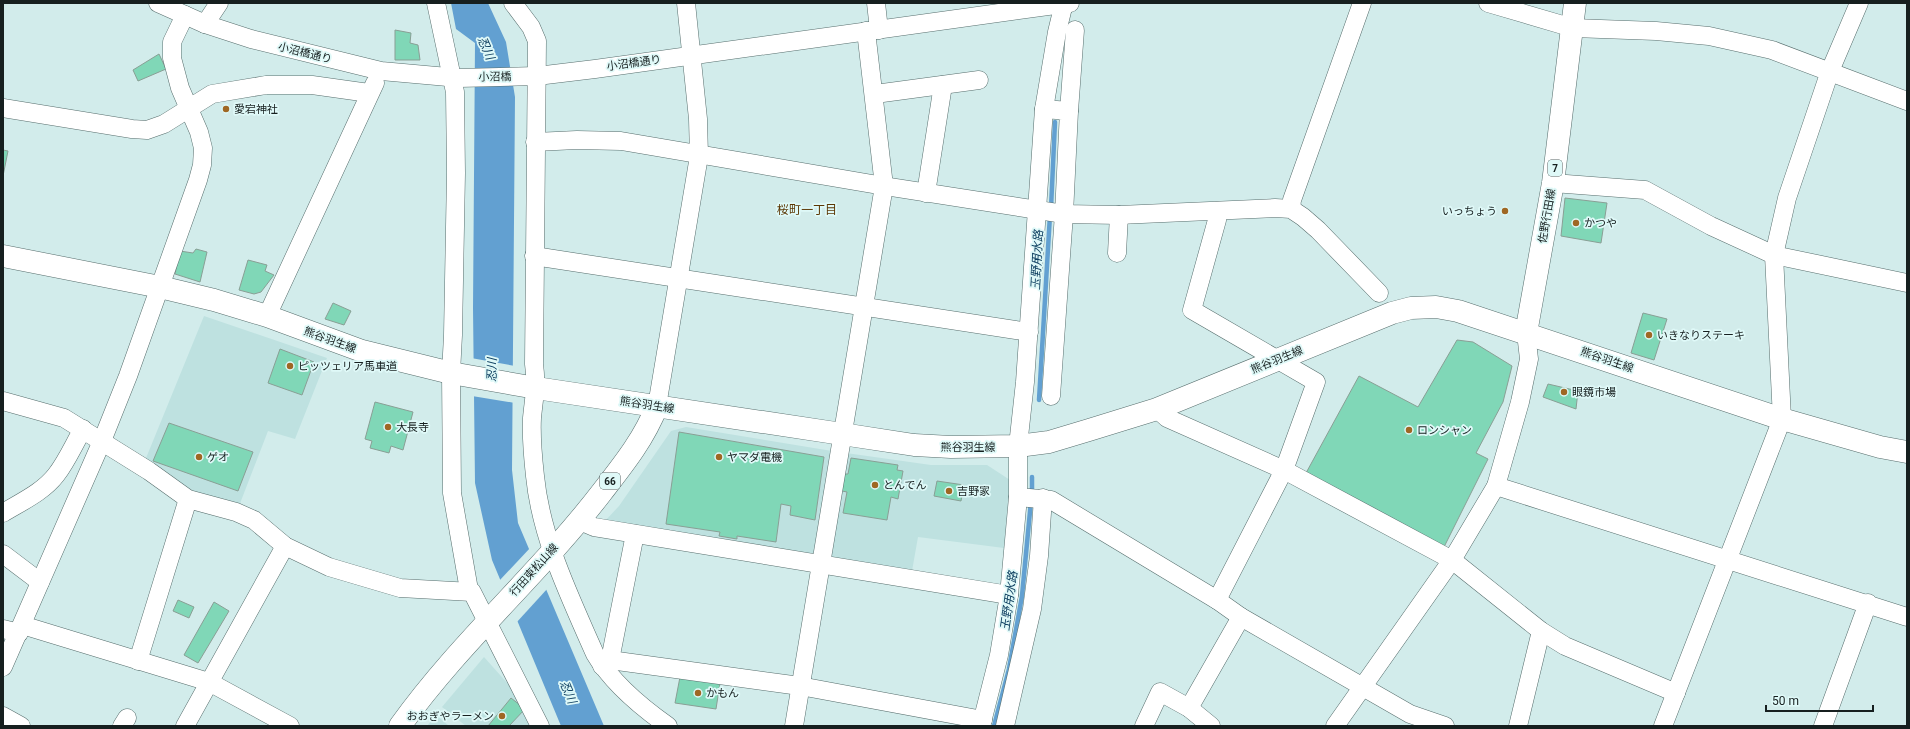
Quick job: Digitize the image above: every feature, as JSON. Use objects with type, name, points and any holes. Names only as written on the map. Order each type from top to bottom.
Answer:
[{"type":"main road","name":"佐野行田線","points":[[1526,333],[1553,183],[1575,3]]},
{"type":"main road","name":"熊谷羽生線","points":[[3,256],[160,287],[214,300],[267,316],[362,351],[454,373],[531,387],[921,446],[951,448],[1018,446],[1049,442],[1157,409],[1392,313],[1411,308],[1436,307],[1458,311],[1526,333],[1782,419],[1880,447],[1907,452]]},
{"type":"main road","name":"行田東松山線","points":[[400,726],[443,672],[491,617],[580,521],[634,450],[649,427],[657,406]]},
{"type":"street","name":"小沼橋通り","points":[[158,3],[205,24],[251,39],[381,71],[455,77]]},
{"type":"street","points":[[205,24],[219,3]]},
{"type":"street","points":[[436,3],[455,77],[456,173],[452,493],[469,590],[491,617],[540,726]]},
{"type":"street","points":[[513,3],[531,27],[537,41],[534,76],[534,364],[531,387],[533,457],[540,512],[551,552],[576,611],[606,663],[646,710],[668,726]]},
{"type":"street","points":[[657,406],[699,156],[698,119],[690,56],[686,3]]},
{"type":"street","points":[[794,726],[884,186],[875,94],[873,30],[876,3]]},
{"type":"street","name":"小沼橋通り","points":[[534,76],[690,56],[1066,3]]},
{"type":"street","points":[[1051,396],[1056,335],[1051,212],[1044,109],[1052,55],[1066,3]]},
{"type":"street","points":[[1291,209],[1292,200],[1362,3]]},
{"type":"street","points":[[1488,3],[1573,28],[1656,31],[1709,36],[1772,50],[1907,101]]},
{"type":"street","points":[[1663,726],[1695,647],[1782,419],[1774,255],[1787,198],[1830,71],[1859,3]]},
{"type":"street","points":[[3,667],[15,629],[40,582],[102,441],[128,376],[198,180],[202,164],[203,148],[199,132],[180,88],[172,58],[172,42],[185,15]]},
{"type":"street","points":[[1005,726],[1011,661],[1009,594],[1020,497],[1018,446],[1029,332],[1069,111],[1075,30]]},
{"type":"street","points":[[267,316],[369,93],[381,71]]},
{"type":"street","name":"小沼橋","points":[[455,77],[534,76]]},
{"type":"street","points":[[875,94],[979,80]]},
{"type":"street","points":[[3,108],[132,129],[147,130],[164,124],[212,94],[266,85],[312,85],[369,93]]},
{"type":"street","points":[[926,193],[943,85]]},
{"type":"street","points":[[1044,109],[1069,111]]},
{"type":"street","points":[[535,142],[604,140],[1051,212],[1119,215],[1218,210],[1276,208],[1291,209],[1318,230],[1379,293]]},
{"type":"street","points":[[1553,183],[1645,190],[1711,226],[1774,255],[1907,283]]},
{"type":"street","points":[[1217,600],[1284,470],[1316,382],[1192,310],[1217,220],[1218,210]]},
{"type":"street","points":[[1117,253],[1119,215]]},
{"type":"street","points":[[534,256],[1029,332]]},
{"type":"street","points":[[1335,726],[1361,687],[1452,560],[1496,486],[1520,402],[1529,359],[1526,333]]},
{"type":"street","points":[[3,401],[64,418],[102,441],[188,499],[236,512],[254,520],[285,546],[329,567],[400,588],[469,590]]},
{"type":"street","points":[[1157,409],[1167,418],[1284,470],[1452,560],[1541,631],[1564,646],[1676,693]]},
{"type":"street","points":[[3,513],[31,496],[52,480],[83,429]]},
{"type":"street","points":[[1496,486],[1907,617]]},
{"type":"street","points":[[1020,497],[1051,500],[1217,600],[1241,617],[1361,687],[1410,714],[1445,726]]},
{"type":"street","points":[[606,663],[800,686],[982,723],[1011,661],[1032,609],[1039,556],[1042,498]]},
{"type":"street","points":[[138,661],[188,499]]},
{"type":"street","points":[[580,521],[594,527],[635,534],[820,565],[1009,594]]},
{"type":"street","points":[[606,663],[635,534]]},
{"type":"street","points":[[185,726],[285,546]]},
{"type":"street","points":[[3,554],[40,582]]},
{"type":"street","points":[[1823,726],[1868,604]]},
{"type":"street","points":[[1189,708],[1241,617]]},
{"type":"street","points":[[15,629],[138,661],[209,682],[290,726]]},
{"type":"street","points":[[1518,726],[1541,631]]},
{"type":"street","points":[[1144,726],[1160,692],[1189,708],[1211,726]]},
{"type":"street","points":[[3,716],[21,726]]},
{"type":"shaded area","points":[[204,316],[327,358],[295,439],[268,431],[239,506],[200,497],[144,463]]},
{"type":"shaded area","points":[[686,427],[832,451],[816,553],[812,556],[605,521],[619,506],[671,431]]},
{"type":"shaded area","points":[[846,453],[931,465],[987,465],[1010,480],[1004,548],[918,537],[912,571],[828,558]]},
{"type":"shaded area","points":[[484,657],[509,685],[535,726],[466,726],[442,707]]},
{"type":"shaded area","points":[[436,715],[449,726],[427,726]]},
{"type":"water","name":"忍川","points":[[451,3],[488,3],[506,42],[515,97],[512,470],[518,523],[604,726],[561,726],[492,560],[475,483],[473,308],[475,43],[456,29]]},
{"type":"pier","points":[[471,358],[515,366],[515,403],[472,396]]},
{"type":"pier","points":[[531,547],[548,588],[516,623],[499,581]]},
{"type":"building","points":[[395,30],[411,33],[410,43],[418,45],[420,60],[395,60]]},
{"type":"building","points":[[159,54],[166,69],[138,81],[133,70]]},
{"type":"building","points":[[3,150],[8,151],[3,176]]},
{"type":"building","points":[[1565,198],[1607,203],[1601,243],[1561,236]]},
{"type":"building","points":[[196,249],[207,252],[200,282],[175,274],[180,251],[193,253]]},
{"type":"building","points":[[248,260],[267,265],[265,271],[274,275],[261,292],[254,294],[239,290]]},
{"type":"building","points":[[333,303],[351,311],[344,325],[325,319]]},
{"type":"building","points":[[1643,313],[1667,319],[1654,360],[1631,353]]},
{"type":"building","name":"ロンシャン","points":[[1457,340],[1473,342],[1512,366],[1503,402],[1476,453],[1488,459],[1443,549],[1306,473],[1359,376],[1418,407]]},
{"type":"building","points":[[280,349],[314,362],[302,395],[268,383]]},
{"type":"building","points":[[1548,384],[1578,391],[1576,409],[1543,397]]},
{"type":"building","points":[[375,402],[413,412],[403,450],[391,446],[389,453],[370,448],[372,441],[365,439]]},
{"type":"building","points":[[169,423],[253,452],[238,491],[153,461]]},
{"type":"building","points":[[679,432],[824,457],[815,520],[790,515],[791,506],[781,504],[776,542],[737,536],[737,539],[719,536],[720,532],[666,524]]},
{"type":"building","points":[[851,458],[898,465],[897,470],[903,471],[898,499],[891,497],[887,520],[843,513],[847,492],[842,491],[844,474],[848,474]]},
{"type":"building","points":[[937,481],[964,485],[961,501],[934,496]]},
{"type":"building","points":[[178,600],[194,607],[189,618],[173,611]]},
{"type":"building","points":[[214,602],[229,611],[198,663],[184,655]]},
{"type":"building","name":"かもん","points":[[680,677],[720,683],[716,709],[675,703]]},
{"type":"building","points":[[511,698],[525,709],[509,726],[488,726]]},
{"type":"waterway","name":"玉野用水路","points":[[1051,208],[1055,122]]},
{"type":"waterway","name":"玉野用水路","points":[[1039,400],[1050,215]]},
{"type":"waterway","name":"玉野用水路","points":[[1032,477],[1032,494]]},
{"type":"waterway","name":"玉野用水路","points":[[994,726],[1009,669],[1022,596],[1031,501]]},
{"type":"place","name":"愛宕神社","points":[[226,109]]},
{"type":"place","name":"いっちょう","points":[[1505,211]]},
{"type":"place","name":"かつや","points":[[1576,223]]},
{"type":"place","name":"いきなりステーキ","points":[[1649,335]]},
{"type":"place","name":"ピッツェリア馬車道","points":[[290,366]]},
{"type":"place","name":"眼鏡市場","points":[[1564,392]]},
{"type":"place","name":"大長寺","points":[[388,427]]},
{"type":"place","name":"ロンシャン","points":[[1409,430]]},
{"type":"place","name":"ゲオ","points":[[199,457]]},
{"type":"place","name":"ヤマダ電機","points":[[719,457]]},
{"type":"place","name":"とんでん","points":[[875,485]]},
{"type":"place","name":"吉野家","points":[[949,491]]},
{"type":"place","name":"かもん","points":[[698,693]]},
{"type":"place","name":"おおぎやラーメン","points":[[502,716]]},
{"type":"district","name":"桜町一丁目","points":[[807,210]]}]
